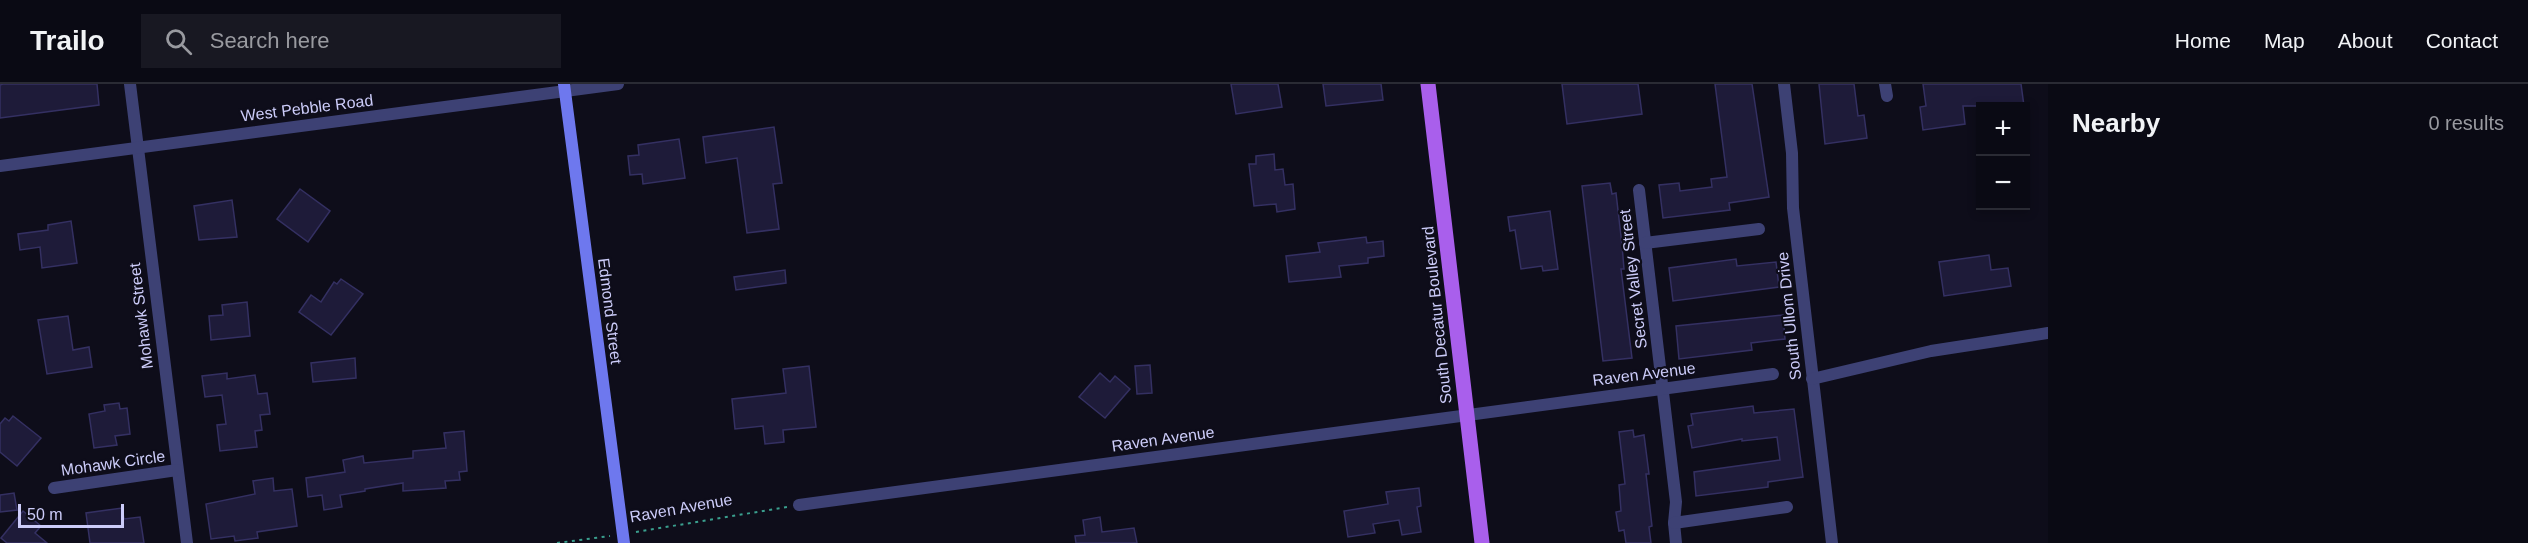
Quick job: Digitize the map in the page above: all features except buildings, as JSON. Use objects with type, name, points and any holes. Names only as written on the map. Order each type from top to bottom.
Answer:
[{"type":"main road","name":"South Decatur Boulevard","points":[[1428,84],[1482,543]]},
{"type":"street","name":"Mohawk Street","points":[[130,84],[187,543]]},
{"type":"street","name":"West Pebble Road","points":[[0,166],[565,88],[618,84]]},
{"type":"street","name":"South Ullom Drive","points":[[1784,84],[1792,153],[1793,208],[1832,543]]},
{"type":"street","name":"Edmond Street","points":[[565,88],[623,539]]},
{"type":"street","name":"Secret Valley Street","points":[[1639,190],[1676,502],[1674,523],[1676,543]]},
{"type":"street","points":[[1645,243],[1759,229]]},
{"type":"street","points":[[1812,378],[1931,351],[2048,333]]},
{"type":"street","name":"Raven Avenue","points":[[799,505],[1773,374]]},
{"type":"street","name":"Mohawk Circle","points":[[54,488],[177,470]]},
{"type":"street","points":[[1674,523],[1787,507]]},
{"type":"path","name":"Raven Avenue","points":[[557,543],[623,539],[799,505]]}]
